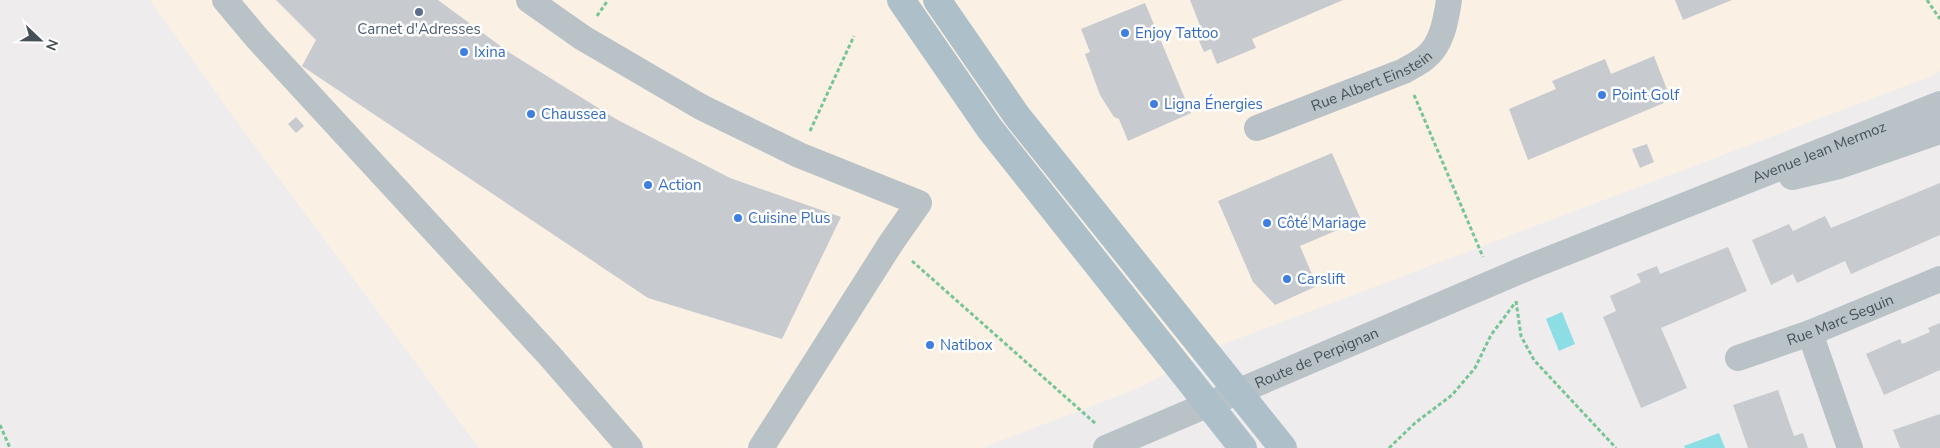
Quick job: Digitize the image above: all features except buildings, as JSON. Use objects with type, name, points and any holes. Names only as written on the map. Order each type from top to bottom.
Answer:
[{"type":"main road","points":[[901,0],[990,129],[1243,448]]},
{"type":"main road","points":[[937,0],[1017,116],[1278,442]]},
{"type":"street","points":[[225,0],[262,45],[550,355],[630,448]]},
{"type":"street","points":[[528,0],[583,38],[693,102],[799,155],[920,204],[891,243],[761,448]]},
{"type":"street","name":"Rue Albert Einstein","points":[[1257,128],[1404,71],[1426,58],[1436,44],[1445,24],[1449,0]]},
{"type":"street","name":"Avenue Jean Mermoz","points":[[1527,268],[1940,104]]},
{"type":"street","name":"Avenue Jean Mermoz","points":[[1699,201],[1839,166],[1940,131]]},
{"type":"street","name":"Route de Perpignan","points":[[1104,439],[1527,268]]},
{"type":"street","name":"Rue Marc Seguin","points":[[1738,358],[1810,333],[1940,279]]},
{"type":"street","points":[[1810,333],[1850,448]]},
{"type":"path","points":[[1927,0],[1940,19]]},
{"type":"path","points":[[799,155],[854,36]]},
{"type":"path","points":[[1404,71],[1485,262]]},
{"type":"path","points":[[891,243],[1104,439]]},
{"type":"path","points":[[1389,448],[1414,423],[1452,396],[1475,368],[1491,335],[1516,303],[1527,268]]},
{"type":"path","points":[[1516,303],[1521,336],[1534,360],[1616,448]]},
{"type":"path","points":[[0,425],[10,448]]},
{"type":"shaded area","points":[[150,0],[1940,0],[1940,71],[1929,77],[1229,342],[1136,389],[982,448],[479,448],[229,111]]},
{"type":"water","points":[[1562,312],[1575,344],[1559,351],[1546,319]]},
{"type":"water","points":[[1719,433],[1725,448],[1685,448],[1684,446]]},
{"type":"place","name":"Carnet d'Adresses","points":[[419,12]]},
{"type":"place","name":"Enjoy Tattoo","points":[[1125,33]]},
{"type":"place","name":"Ixina","points":[[464,52]]},
{"type":"place","name":"Point Golf","points":[[1602,95]]},
{"type":"place","name":"Ligna Énergies","points":[[1154,104]]},
{"type":"place","name":"Chaussea","points":[[531,114]]},
{"type":"place","name":"Action","points":[[648,185]]},
{"type":"place","name":"Cuisine Plus","points":[[738,218]]},
{"type":"place","name":"Côté Mariage","points":[[1267,223]]},
{"type":"place","name":"Carslift","points":[[1287,279]]},
{"type":"place","name":"Natibox","points":[[930,345]]}]
